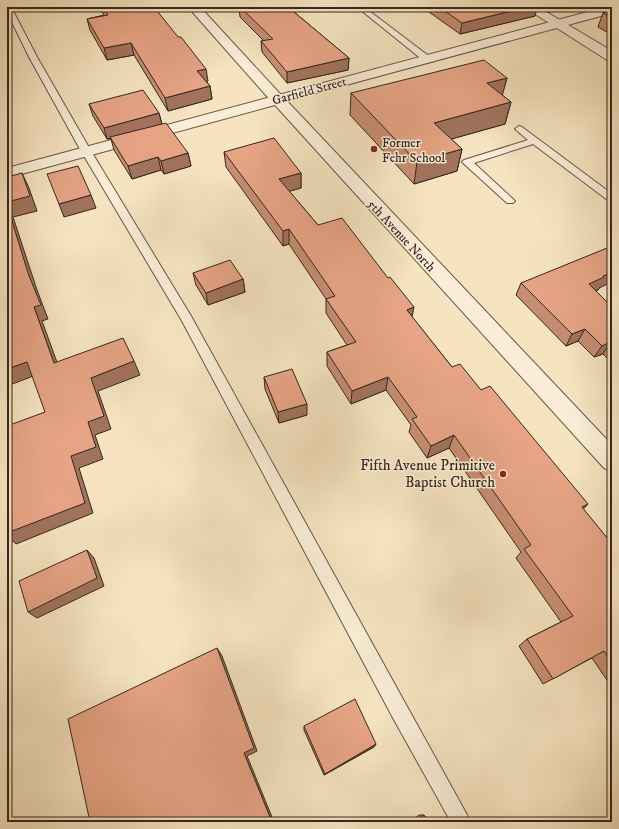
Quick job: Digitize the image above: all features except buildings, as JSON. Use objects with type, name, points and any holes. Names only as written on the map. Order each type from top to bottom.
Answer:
[{"type":"street","name":"5th Avenue North","points":[[194,7],[277,99],[612,461]]},
{"type":"street","points":[[530,7],[612,57]]},
{"type":"street","name":"Garfield Street","points":[[7,172],[612,9]]},
{"type":"lane","points":[[8,7],[86,151],[187,319],[460,822]]},
{"type":"lane","points":[[360,7],[427,59]]},
{"type":"lane","points":[[519,129],[612,200]]},
{"type":"lane","points":[[510,201],[467,162],[534,141]]},
{"type":"place","name":"Former Fehr School","points":[[374,149]]},
{"type":"place","name":"Fifth Avenue Primitive Baptist Church","points":[[503,474]]}]
